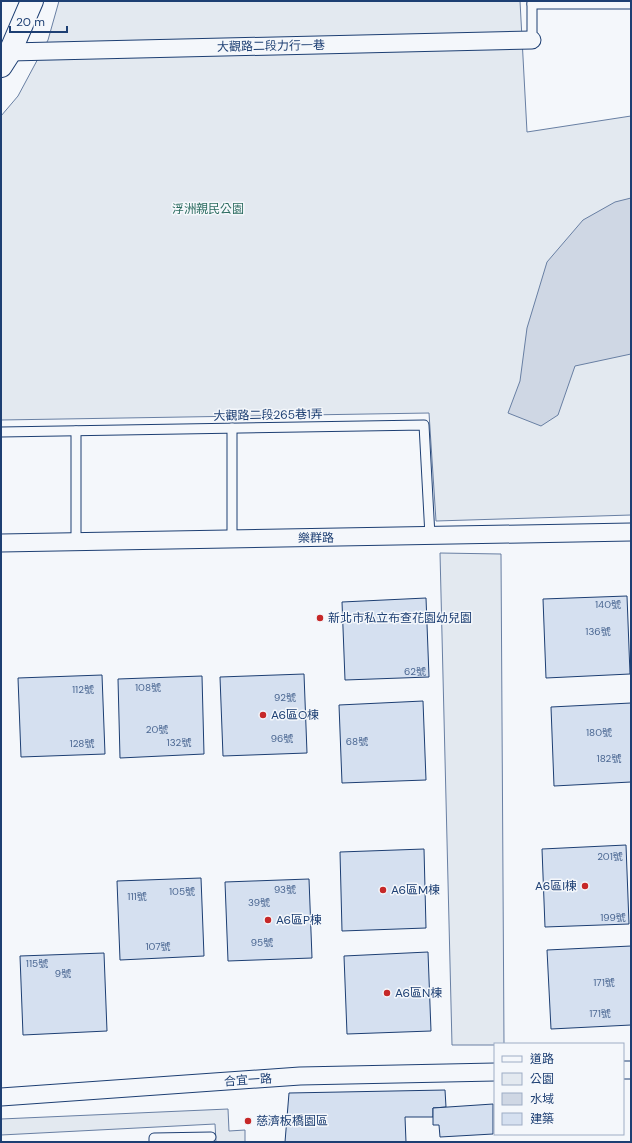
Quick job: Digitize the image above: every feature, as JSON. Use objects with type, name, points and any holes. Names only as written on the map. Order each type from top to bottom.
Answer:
[{"type":"main road","points":[[5,59],[32,1]]},
{"type":"street","name":"大觀路二段力行一巷","points":[[5,59],[532,40]]},
{"type":"street","name":"樂群路","points":[[1,542],[631,532]]},
{"type":"street","name":"合宜一路","points":[[1,1097],[300,1076],[494,1072]]},
{"type":"lane","points":[[532,40],[532,3],[631,4]]},
{"type":"lane","name":"大觀路二段265巷1弄","points":[[1,432],[424,425],[430,536]]},
{"type":"lane","points":[[232,428],[232,539]]},
{"type":"lane","points":[[76,431],[76,541]]},
{"type":"lane","points":[[154,1142],[154,1138],[211,1137]]},
{"type":"green space","name":"浮洲親民公園","points":[[59,1],[520,1],[527,132],[631,116],[631,515],[436,521],[429,413],[1,420],[1,116],[18,96],[48,40]]},
{"type":"green space","points":[[440,553],[501,554],[504,1043],[494,1043],[494,1045],[452,1045]]},
{"type":"green space","points":[[228,1109],[229,1131],[245,1130],[245,1142],[216,1142],[215,1124],[1,1135],[1,1119]]},
{"type":"water","points":[[631,198],[631,354],[575,366],[558,415],[541,426],[508,413],[520,381],[527,328],[547,262],[583,220],[615,202]]},
{"type":"building","points":[[627,596],[630,674],[546,678],[543,599]]},
{"type":"building","points":[[426,598],[429,677],[345,680],[342,602]]},
{"type":"building","name":"A6區O棟","points":[[304,674],[307,753],[223,756],[220,677]]},
{"type":"building","points":[[102,675],[105,754],[21,757],[18,678]]},
{"type":"building","points":[[202,676],[204,754],[120,758],[118,679]]},
{"type":"building","points":[[423,701],[426,780],[342,783],[339,705]]},
{"type":"building","points":[[631,703],[631,782],[554,786],[551,707]]},
{"type":"building","name":"A6區I棟","points":[[626,845],[629,924],[545,927],[542,849]]},
{"type":"building","name":"A6區M棟","points":[[424,849],[426,928],[342,931],[340,852]]},
{"type":"building","points":[[201,878],[204,956],[120,960],[117,881]]},
{"type":"building","name":"A6區P棟","points":[[309,879],[312,958],[228,961],[225,882]]},
{"type":"building","points":[[631,946],[631,1025],[551,1029],[547,950]]},
{"type":"building","name":"A6區N棟","points":[[428,952],[431,1031],[347,1034],[344,956]]},
{"type":"building","points":[[104,953],[107,1031],[23,1035],[20,956]]},
{"type":"building","points":[[445,1090],[446,1107],[433,1108],[433,1117],[405,1117],[406,1142],[285,1142],[289,1093]]},
{"type":"building","points":[[493,1104],[493,1134],[440,1137],[439,1125],[433,1125],[433,1108]]},
{"type":"place","name":"新北市私立布查花園幼兒園","points":[[320,618]]},
{"type":"place","name":"A6區O棟","points":[[263,715]]},
{"type":"place","name":"A6區I棟","points":[[585,886]]},
{"type":"place","name":"A6區M棟","points":[[383,890]]},
{"type":"place","name":"A6區P棟","points":[[268,920]]},
{"type":"place","name":"A6區N棟","points":[[387,993]]},
{"type":"place","name":"慈濟板橋園區","points":[[248,1121]]}]
